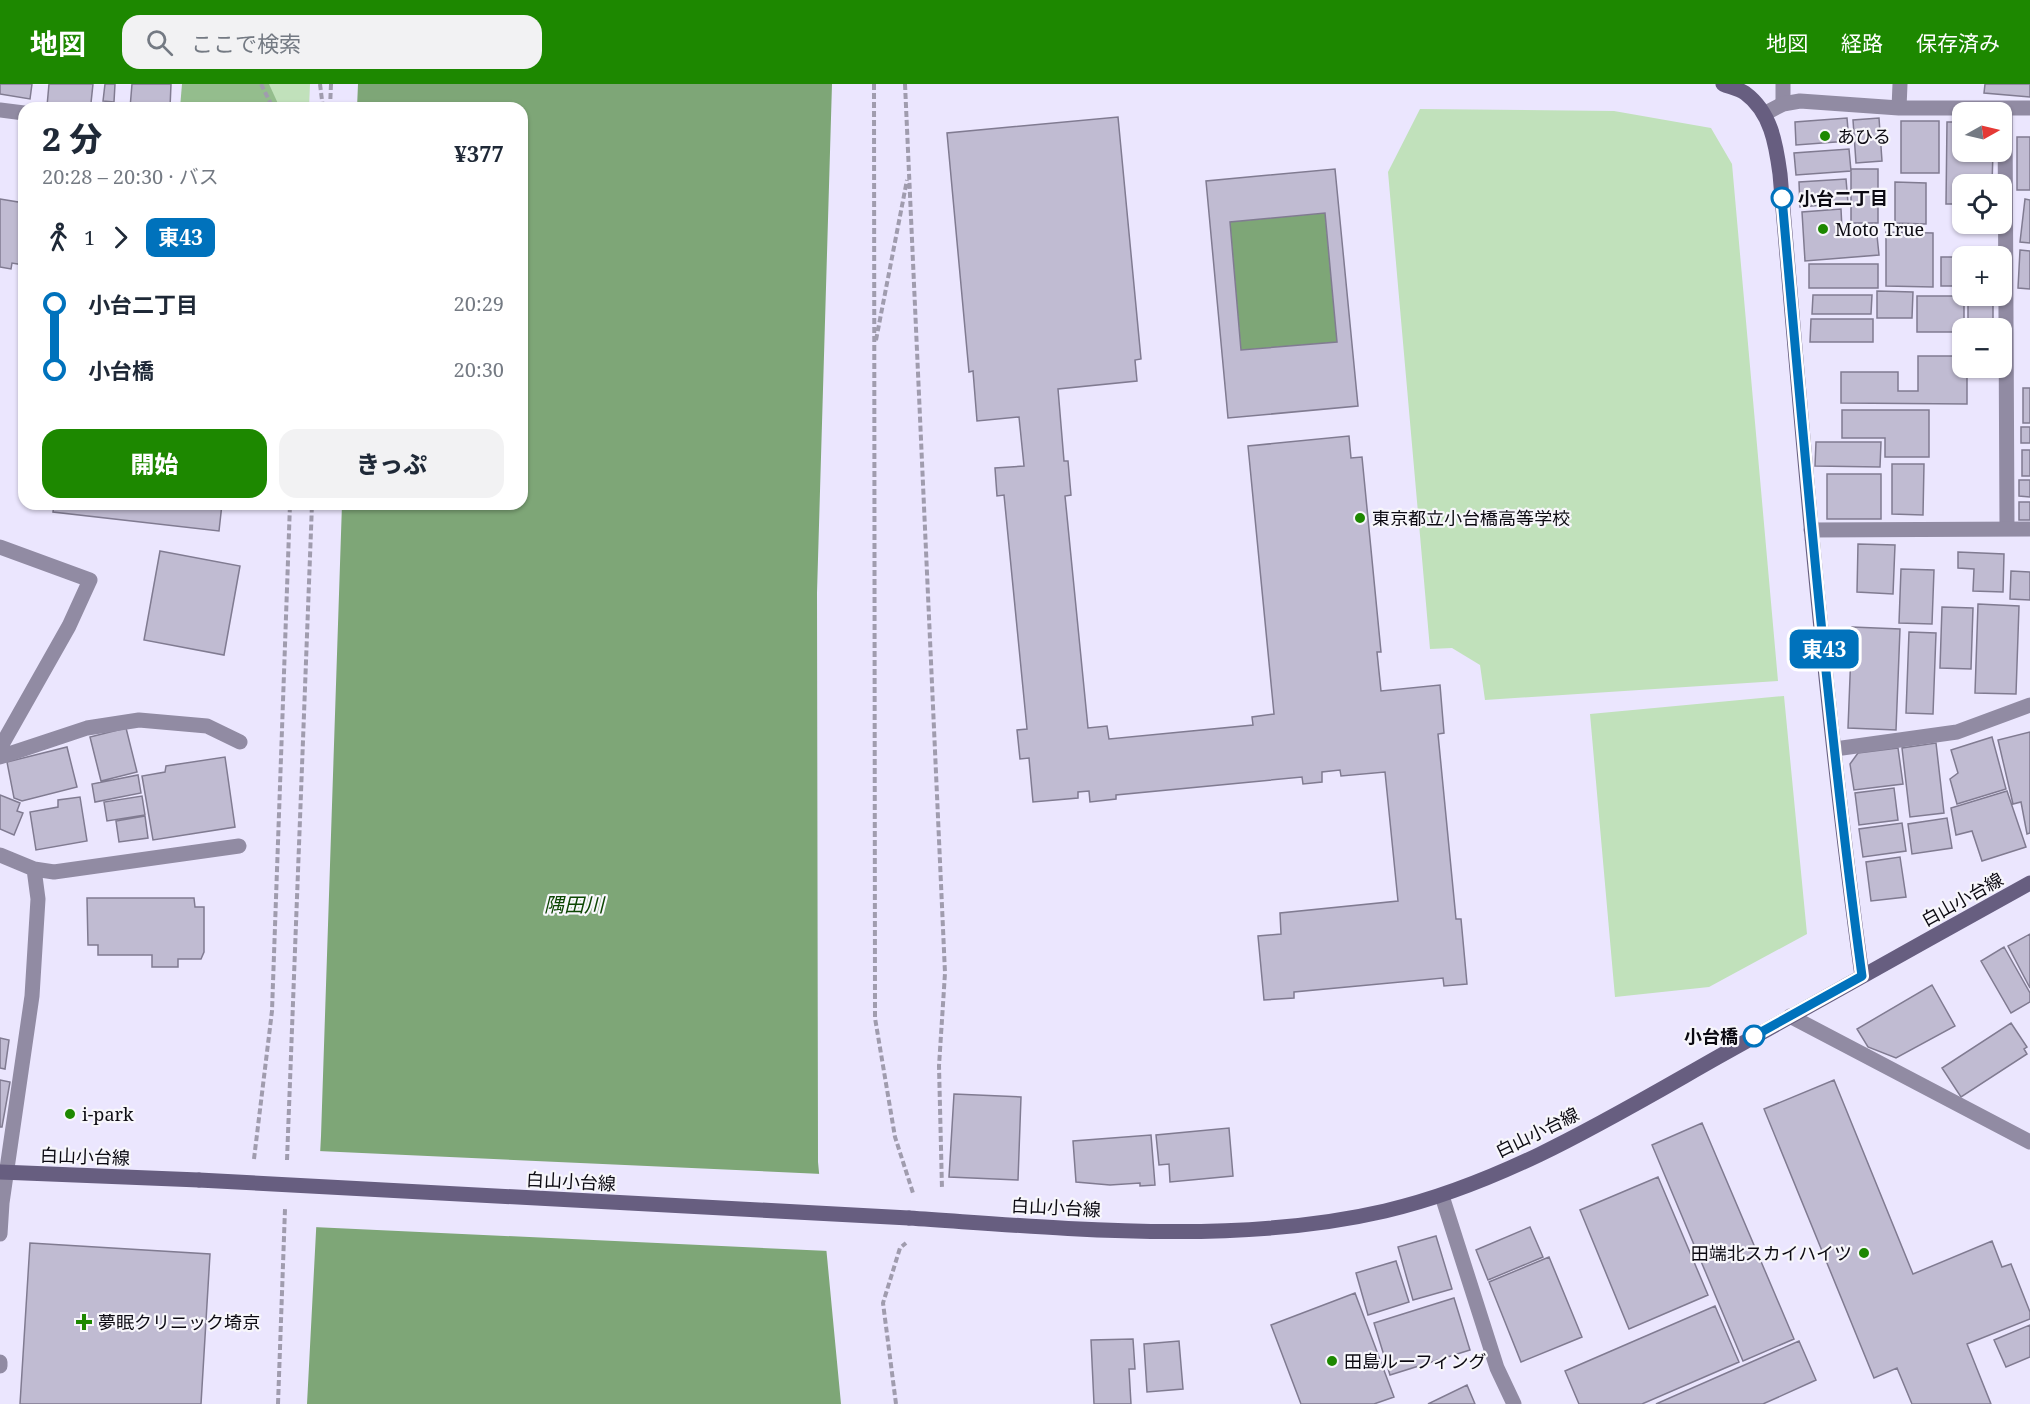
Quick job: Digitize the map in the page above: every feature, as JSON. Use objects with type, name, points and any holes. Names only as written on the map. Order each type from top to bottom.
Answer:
[{"type":"main road","points":[[1723,84],[1745,93],[1764,114],[1775,139],[1811,530],[1862,976]]},
{"type":"main road","name":"白山小台線","points":[[4,1173],[199,1180],[1083,1229],[1192,1231],[1289,1227],[1383,1212],[1442,1196],[1475,1184],[1548,1150],[1634,1104],[2030,883]]},
{"type":"street","points":[[1783,84],[1783,105]]},
{"type":"street","points":[[1899,108],[1900,84]]},
{"type":"street","points":[[1764,114],[1783,105],[1800,101],[1899,108],[1952,108]]},
{"type":"street","points":[[2012,109],[2030,108]]},
{"type":"street","points":[[0,110],[18,112]]},
{"type":"street","points":[[2006,162],[2007,528]]},
{"type":"street","points":[[1811,530],[2030,529]]},
{"type":"street","points":[[0,547],[90,580],[69,626],[0,748]]},
{"type":"street","points":[[1835,749],[1957,732],[2030,705]]},
{"type":"street","points":[[0,757],[87,728],[139,720],[207,726],[240,742]]},
{"type":"street","points":[[0,855],[34,868],[54,872],[239,846]]},
{"type":"street","points":[[0,1234],[4,1173],[32,996],[38,899],[34,868]]},
{"type":"street","points":[[1790,1016],[2030,1142]]},
{"type":"street","points":[[1442,1196],[1497,1368],[1514,1404]]},
{"type":"path","points":[[261,84],[270,102]]},
{"type":"path","points":[[320,84],[322,102]]},
{"type":"path","points":[[330,102],[331,84]]},
{"type":"path","points":[[874,84],[875,1018],[895,1137],[916,1202]]},
{"type":"path","points":[[905,84],[945,973],[939,1066],[942,1189]]},
{"type":"path","points":[[874,349],[908,173]]},
{"type":"path","points":[[250,1183],[272,1011],[290,510]]},
{"type":"path","points":[[287,1167],[312,510]]},
{"type":"path","points":[[278,1404],[285,1203]]},
{"type":"path","points":[[896,1404],[884,1303],[900,1248],[911,1239]]},
{"type":"shaded area","points":[[182,84],[269,84],[277,102],[180,102]]},
{"type":"shaded area","points":[[184,84],[310,84],[309,102],[182,102]]},
{"type":"shaded area","points":[[1420,109],[1614,111],[1711,128],[1732,164],[1778,681],[1485,700],[1480,665],[1452,648],[1430,649],[1388,172]]},
{"type":"shaded area","points":[[1784,696],[1807,934],[1709,987],[1615,997],[1590,714]]},
{"type":"water","name":"隅田川","points":[[358,84],[832,84],[817,593],[818,1162],[841,1404],[307,1404],[321,1136],[342,510],[528,510],[528,102],[357,102]]},
{"type":"water","points":[[1325,213],[1337,342],[1241,350],[1230,222]]},
{"type":"pier","points":[[318,1151],[822,1174],[829,1251],[313,1227]]},
{"type":"building","points":[[0,84],[32,84],[30,99],[0,94]]},
{"type":"building","points":[[49,84],[93,84],[91,102],[47,102]]},
{"type":"building","points":[[105,84],[115,84],[114,102],[103,101]]},
{"type":"building","points":[[132,84],[171,84],[170,102],[130,102]]},
{"type":"building","points":[[1985,84],[2030,84],[2030,97],[1984,93]]},
{"type":"building","points":[[1118,117],[1141,359],[1135,360],[1137,381],[1058,389],[1064,461],[1068,461],[1071,495],[1065,496],[1088,728],[1107,726],[1109,739],[1253,725],[1252,717],[1274,714],[1248,446],[1349,436],[1351,458],[1362,457],[1381,652],[1377,652],[1381,691],[1440,685],[1444,733],[1438,734],[1456,919],[1461,919],[1467,984],[1444,986],[1443,978],[1294,992],[1294,998],[1264,1000],[1258,936],[1281,934],[1280,913],[1398,901],[1385,772],[1341,776],[1340,770],[1322,772],[1322,782],[1303,784],[1302,777],[1116,795],[1116,799],[1090,802],[1089,791],[1078,792],[1078,798],[1033,802],[1029,758],[1020,759],[1017,730],[1027,729],[1004,495],[997,496],[995,468],[1024,466],[1019,417],[977,421],[973,371],[969,372],[947,133]]},
{"type":"building","points":[[1847,118],[1849,141],[1796,145],[1795,122]]},
{"type":"building","points":[[1879,118],[1882,161],[1856,163],[1853,120]]},
{"type":"building","points":[[1901,121],[1939,121],[1939,173],[1901,173]]},
{"type":"building","points":[[1947,122],[1952,122],[1952,162],[1993,162],[1992,174],[1952,174],[1952,204],[1946,204]]},
{"type":"building","points":[[2017,137],[2030,137],[2030,190],[2017,190]]},
{"type":"building","points":[[1849,149],[1851,171],[1796,175],[1794,153]]},
{"type":"building","points":[[1335,169],[1358,406],[1228,418],[1206,181]],"holes":[[[1325,213],[1337,342],[1241,350],[1230,222]]]},
{"type":"building","points":[[1851,169],[1878,169],[1878,223],[1851,223]]},
{"type":"building","points":[[1846,179],[1848,203],[1800,207],[1799,182]]},
{"type":"building","points":[[1895,182],[1926,183],[1926,224],[1895,223]]},
{"type":"building","points":[[0,199],[18,202],[18,264],[12,263],[11,269],[0,267]]},
{"type":"building","points":[[2025,199],[2030,200],[2030,243],[2020,242]]},
{"type":"building","points":[[1841,209],[1842,229],[1876,226],[1879,255],[1805,261],[1802,212]]},
{"type":"building","points":[[1886,232],[1933,233],[1933,287],[1886,286]]},
{"type":"building","points":[[2020,250],[2030,251],[2030,289],[2018,288]]},
{"type":"building","points":[[1941,257],[1952,257],[1952,286],[1941,286]]},
{"type":"building","points":[[1809,264],[1878,264],[1878,288],[1809,288]]},
{"type":"building","points":[[1877,291],[1913,292],[1912,318],[1877,318]]},
{"type":"building","points":[[1813,295],[1872,295],[1871,314],[1812,314]]},
{"type":"building","points":[[1917,296],[1952,296],[1952,306],[1964,306],[1964,318],[1952,318],[1952,332],[1917,332]]},
{"type":"building","points":[[1968,306],[1993,306],[1993,318],[1968,318]]},
{"type":"building","points":[[1811,319],[1873,319],[1873,342],[1810,342]]},
{"type":"building","points":[[1918,356],[1952,356],[1952,378],[1967,378],[1967,404],[1841,403],[1841,372],[1898,372],[1898,391],[1918,391]]},
{"type":"building","points":[[2023,388],[2030,388],[2030,423],[2023,423]]},
{"type":"building","points":[[1842,410],[1929,410],[1929,457],[1885,457],[1885,438],[1842,438]]},
{"type":"building","points":[[2021,427],[2030,427],[2030,443],[2021,443]]},
{"type":"building","points":[[1816,442],[1881,442],[1880,467],[1815,466]]},
{"type":"building","points":[[2022,450],[2030,450],[2030,476],[2022,476]]},
{"type":"building","points":[[1892,464],[1924,464],[1923,515],[1892,514]]},
{"type":"building","points":[[1827,474],[1881,474],[1881,519],[1827,519]]},
{"type":"building","points":[[2019,480],[2030,480],[2030,497],[2019,496]]},
{"type":"building","points":[[2019,502],[2030,502],[2030,520],[2019,520]]},
{"type":"building","points":[[53,510],[221,510],[219,531],[53,512]]},
{"type":"building","points":[[1858,544],[1895,545],[1893,594],[1857,592]]},
{"type":"building","points":[[160,551],[240,566],[224,655],[144,640]]},
{"type":"building","points":[[1958,552],[2004,554],[2003,592],[1973,591],[1974,569],[1958,568]]},
{"type":"building","points":[[1901,569],[1934,570],[1932,624],[1899,623]]},
{"type":"building","points":[[2011,571],[2030,572],[2030,600],[2010,599]]},
{"type":"building","points":[[1978,604],[2019,606],[2016,694],[1975,693]]},
{"type":"building","points":[[1942,607],[1973,608],[1971,669],[1940,668]]},
{"type":"building","points":[[1852,627],[1900,629],[1896,730],[1848,728]]},
{"type":"building","points":[[1909,632],[1936,633],[1933,714],[1906,713]]},
{"type":"building","points":[[126,728],[137,772],[101,781],[90,737]]},
{"type":"building","points":[[2030,732],[2030,833],[2027,834],[2021,802],[2013,804],[1998,740]]},
{"type":"building","points":[[1992,737],[2006,789],[1957,804],[1950,779],[1958,773],[1951,750]]},
{"type":"building","points":[[1936,743],[1944,813],[1910,817],[1902,748]]},
{"type":"building","points":[[67,747],[77,787],[22,801],[14,798],[7,762]]},
{"type":"building","points":[[1898,748],[1903,784],[1854,790],[1850,764],[1858,753]]},
{"type":"building","points":[[225,757],[235,827],[153,840],[142,776],[165,772],[166,766]]},
{"type":"building","points":[[138,775],[141,793],[95,802],[92,784]]},
{"type":"building","points":[[1894,788],[1898,820],[1859,825],[1855,793]]},
{"type":"building","points":[[2007,791],[2026,847],[1982,861],[1972,831],[1956,835],[1951,808]]},
{"type":"building","points":[[0,795],[20,803],[17,811],[23,813],[14,835],[0,829]]},
{"type":"building","points":[[142,796],[145,815],[107,821],[104,802]]},
{"type":"building","points":[[80,797],[87,841],[36,850],[30,812],[58,807],[58,800]]},
{"type":"building","points":[[145,816],[148,838],[119,842],[116,821]]},
{"type":"building","points":[[1947,818],[1952,848],[1912,854],[1908,824]]},
{"type":"building","points":[[1902,823],[1906,851],[1863,857],[1859,829]]},
{"type":"building","points":[[1900,857],[1906,897],[1871,901],[1866,862]]},
{"type":"building","points":[[87,898],[194,898],[195,907],[204,907],[204,952],[201,959],[178,959],[178,967],[152,967],[152,955],[98,955],[98,945],[88,945]]},
{"type":"building","points":[[2030,934],[2030,988],[2008,946]]},
{"type":"building","points":[[2004,947],[2030,993],[2030,1002],[2011,1013],[1981,961]]},
{"type":"building","points":[[1932,985],[1955,1026],[1896,1058],[1868,1047],[1857,1029]]},
{"type":"building","points":[[2011,1023],[2027,1047],[2024,1049],[2027,1054],[1961,1097],[1942,1068]]},
{"type":"building","points":[[0,1038],[9,1040],[5,1069],[0,1068]]},
{"type":"building","points":[[0,1080],[10,1082],[2,1127],[0,1127]]},
{"type":"building","name":"田端北スカイハイツ","points":[[1834,1080],[1913,1274],[1992,1241],[2002,1267],[2011,1264],[2030,1312],[2030,1319],[1967,1344],[1991,1404],[1912,1404],[1897,1368],[1874,1378],[1764,1109]]},
{"type":"building","points":[[954,1094],[1021,1097],[1018,1180],[949,1177]]},
{"type":"building","points":[[1702,1123],[1794,1339],[1743,1361],[1652,1145]]},
{"type":"building","points":[[1229,1128],[1233,1176],[1170,1182],[1169,1164],[1159,1165],[1156,1135]]},
{"type":"building","points":[[1151,1135],[1155,1185],[1076,1182],[1073,1141]]},
{"type":"building","points":[[1658,1177],[1708,1295],[1629,1329],[1580,1210]]},
{"type":"building","points":[[1530,1227],[1543,1257],[1488,1280],[1476,1250]]},
{"type":"building","points":[[1436,1236],[1452,1289],[1413,1300],[1398,1247]]},
{"type":"building","points":[[30,1243],[210,1254],[201,1404],[20,1404]]},
{"type":"building","points":[[1549,1257],[1582,1337],[1521,1362],[1489,1282]]},
{"type":"building","points":[[1396,1261],[1409,1302],[1368,1315],[1356,1273]]},
{"type":"building","name":"田島ルーフィング","points":[[1355,1293],[1394,1397],[1374,1404],[1301,1404],[1271,1325]]},
{"type":"building","points":[[1454,1298],[1470,1350],[1390,1375],[1374,1323]]},
{"type":"building","points":[[1715,1306],[1739,1362],[1642,1404],[1579,1404],[1565,1371]]},
{"type":"building","points":[[2030,1325],[2030,1357],[2006,1367],[1994,1340]]},
{"type":"building","points":[[1133,1339],[1135,1369],[1129,1369],[1131,1404],[1094,1404],[1091,1340]]},
{"type":"building","points":[[1179,1341],[1183,1389],[1147,1392],[1144,1344]]},
{"type":"building","points":[[1799,1341],[1816,1380],[1763,1404],[1656,1404]]},
{"type":"building","points":[[1467,1385],[1475,1404],[1428,1404]]},
{"type":"bus line","name":"東43","points":[[1754,1036],[1862,976],[1811,530],[1782,198]]},
{"type":"place","name":"あひる","points":[[1825,136]]},
{"type":"place","name":"小台二丁目","points":[[1782,198]]},
{"type":"place","name":"Moto True","points":[[1823,229]]},
{"type":"place","name":"東京都立小台橋高等学校","points":[[1360,518]]},
{"type":"place","name":"小台橋","points":[[1754,1036]]},
{"type":"place","name":"i-park","points":[[70,1114]]},
{"type":"place","name":"田端北スカイハイツ","points":[[1864,1253]]},
{"type":"place","name":"夢眠クリニック埼京","points":[[84,1322]]},
{"type":"place","name":"田島ルーフィング","points":[[1332,1361]]}]
